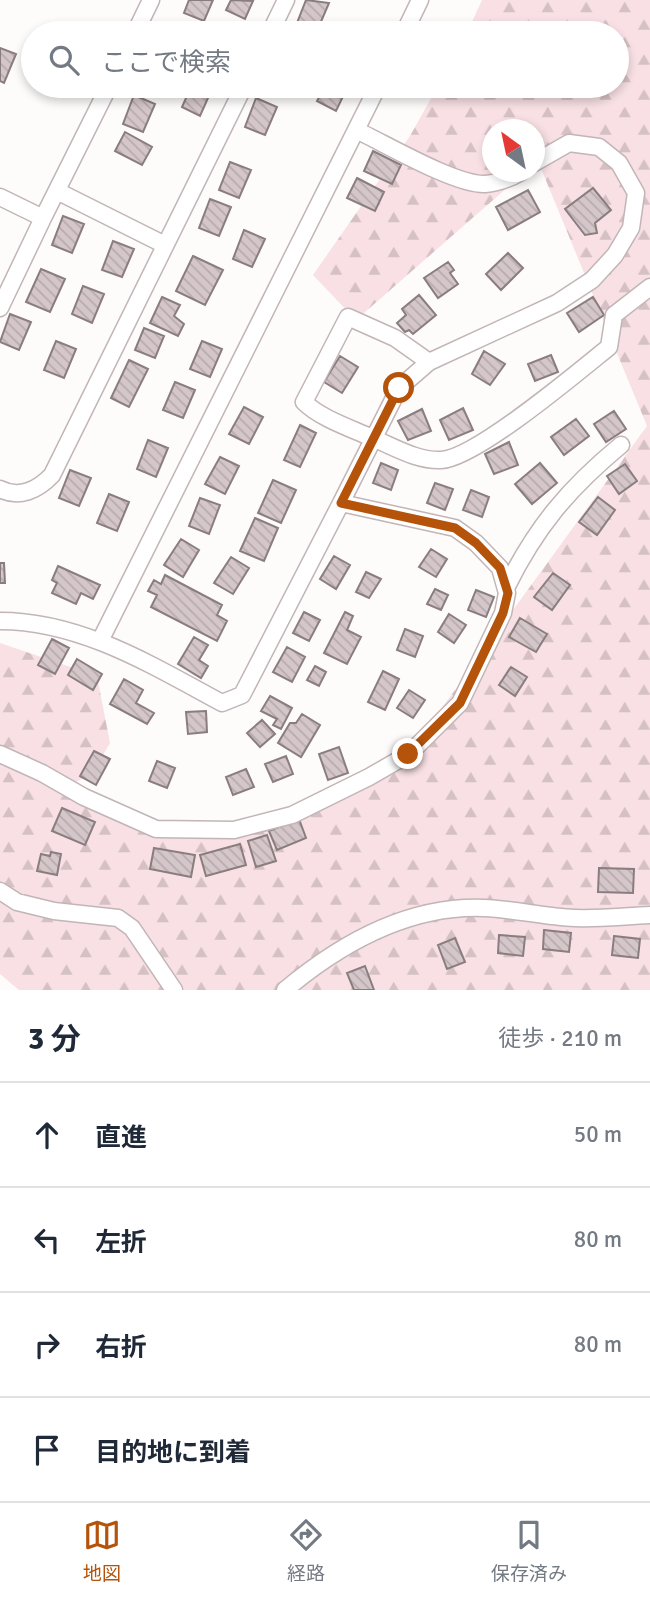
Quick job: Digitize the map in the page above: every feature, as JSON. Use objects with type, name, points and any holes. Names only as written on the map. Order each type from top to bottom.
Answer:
[{"type":"street","points":[[141,21],[151,0]]},
{"type":"street","points":[[276,21],[286,0]]},
{"type":"street","points":[[410,21],[420,0]]},
{"type":"street","points":[[0,309],[103,98]]},
{"type":"street","points":[[0,489],[10,494],[27,492],[43,485],[52,475],[238,98]]},
{"type":"street","points":[[100,641],[372,98]]},
{"type":"street","points":[[356,130],[464,181],[482,182]]},
{"type":"street","points":[[0,621],[60,627],[100,641],[222,703],[242,695],[399,388],[429,362],[557,303],[592,280],[615,255],[631,228],[636,193],[619,163],[598,147],[569,143],[545,157]]},
{"type":"street","points":[[57,191],[165,246]]},
{"type":"street","points":[[0,197],[43,218]]},
{"type":"street","points":[[429,362],[395,338],[348,317],[344,319],[304,402],[372,437],[429,460],[452,459],[466,453],[609,347],[614,315],[650,287]]},
{"type":"street","points":[[0,754],[42,773],[84,797],[156,829],[234,830],[292,815],[369,777],[408,754],[460,703],[503,613],[506,588],[523,554],[577,481],[621,445]]},
{"type":"street","points":[[341,503],[455,528],[476,543],[500,568],[506,588]]},
{"type":"street","points":[[0,891],[17,902],[54,911],[118,918],[132,928],[174,990]]},
{"type":"street","points":[[285,990],[348,944],[433,912],[483,908],[575,918],[650,915]]},
{"type":"green space","points":[[482,0],[650,0],[650,990],[19,990],[0,974],[0,643],[97,676],[110,743],[93,772],[68,787],[150,835],[264,825],[401,764],[647,426],[545,178],[545,119],[482,119],[482,182],[514,182],[356,320],[313,275],[410,136],[431,98],[629,98],[629,21],[472,21]]},
{"type":"building","points":[[189,0],[213,0],[204,21],[184,13]]},
{"type":"building","points":[[231,0],[253,1],[245,19],[226,10]]},
{"type":"building","points":[[306,0],[329,3],[321,21],[298,21]]},
{"type":"building","points":[[0,48],[16,54],[4,83],[0,81]]},
{"type":"building","points":[[133,98],[141,98],[155,104],[143,132],[123,124]]},
{"type":"building","points":[[186,98],[208,98],[200,116],[182,107]]},
{"type":"building","points":[[256,98],[277,107],[265,135],[245,127]]},
{"type":"building","points":[[319,98],[342,98],[336,111],[317,101]]},
{"type":"building","points":[[125,132],[152,147],[142,165],[115,151]]},
{"type":"building","points":[[373,151],[401,165],[392,184],[364,171]]},
{"type":"building","points":[[230,162],[251,170],[239,198],[219,190]]},
{"type":"building","points":[[357,178],[384,192],[375,211],[347,198]]},
{"type":"building","points":[[593,188],[611,210],[595,223],[597,233],[585,235],[565,209]]},
{"type":"building","points":[[528,190],[540,212],[508,230],[496,207]]},
{"type":"building","points":[[210,199],[231,207],[219,236],[199,228]]},
{"type":"building","points":[[63,216],[84,224],[72,253],[52,245]]},
{"type":"building","points":[[244,230],[265,239],[252,267],[233,259]]},
{"type":"building","points":[[113,241],[134,249],[122,277],[102,270]]},
{"type":"building","points":[[508,253],[523,268],[501,290],[486,274]]},
{"type":"building","points":[[193,256],[223,270],[205,305],[176,291]]},
{"type":"building","points":[[448,262],[454,270],[450,273],[458,284],[438,298],[424,278]]},
{"type":"building","points":[[41,269],[65,279],[50,312],[26,302]]},
{"type":"building","points":[[83,286],[104,294],[92,323],[72,314]]},
{"type":"building","points":[[419,295],[436,315],[413,334],[409,330],[405,332],[397,323],[406,315],[402,309]]},
{"type":"building","points":[[162,297],[180,305],[174,316],[184,324],[178,336],[150,323]]},
{"type":"building","points":[[593,297],[604,315],[579,332],[567,313]]},
{"type":"building","points":[[10,314],[31,322],[19,350],[0,342]]},
{"type":"building","points":[[144,328],[164,336],[155,358],[135,350]]},
{"type":"building","points":[[56,341],[76,349],[64,378],[44,370]]},
{"type":"building","points":[[202,341],[222,349],[210,377],[190,369]]},
{"type":"building","points":[[484,351],[505,364],[490,385],[472,374]]},
{"type":"building","points":[[551,355],[558,372],[535,381],[528,364]]},
{"type":"building","points":[[340,356],[358,367],[342,393],[324,382]]},
{"type":"building","points":[[129,360],[148,369],[129,407],[111,398]]},
{"type":"building","points":[[175,382],[195,390],[183,418],[163,410]]},
{"type":"building","points":[[244,407],[263,417],[249,444],[229,434]]},
{"type":"building","points":[[463,408],[473,430],[449,440],[440,420]]},
{"type":"building","points":[[422,409],[431,431],[408,440],[398,421]]},
{"type":"building","points":[[614,411],[626,429],[606,442],[594,424]]},
{"type":"building","points":[[576,419],[589,436],[564,455],[551,437]]},
{"type":"building","points":[[300,425],[316,433],[300,467],[284,460]]},
{"type":"building","points":[[148,440],[168,448],[156,477],[137,469]]},
{"type":"building","points":[[509,442],[518,465],[494,474],[485,454]]},
{"type":"building","points":[[220,457],[239,466],[225,494],[205,484]]},
{"type":"building","points":[[381,463],[398,470],[391,490],[373,483]]},
{"type":"building","points":[[540,463],[557,483],[532,504],[515,484]]},
{"type":"building","points":[[625,464],[637,481],[619,494],[607,476]]},
{"type":"building","points":[[70,470],[91,478],[79,506],[59,498]]},
{"type":"building","points":[[273,480],[296,490],[281,523],[258,513]]},
{"type":"building","points":[[435,483],[453,489],[445,510],[427,503]]},
{"type":"building","points":[[471,490],[489,497],[482,517],[463,510]]},
{"type":"building","points":[[109,494],[129,502],[117,531],[97,523]]},
{"type":"building","points":[[598,497],[615,510],[597,535],[579,522]]},
{"type":"building","points":[[200,498],[220,505],[209,534],[189,526]]},
{"type":"building","points":[[255,518],[278,528],[264,561],[240,551]]},
{"type":"building","points":[[181,539],[199,550],[183,577],[164,565]]},
{"type":"building","points":[[431,549],[447,559],[436,577],[419,567]]},
{"type":"building","points":[[334,556],[350,565],[336,589],[320,579]]},
{"type":"building","points":[[231,557],[249,568],[233,594],[214,583]]},
{"type":"building","points":[[0,563],[4,563],[5,583],[0,583]]},
{"type":"building","points":[[58,566],[100,585],[93,599],[81,593],[76,604],[52,593],[57,583],[52,580]]},
{"type":"building","points":[[366,572],[381,579],[369,598],[356,592]]},
{"type":"building","points":[[553,573],[570,585],[552,610],[534,597]]},
{"type":"building","points":[[165,575],[222,605],[217,615],[227,621],[217,641],[151,607],[157,595],[148,591],[154,580],[161,584]]},
{"type":"building","points":[[435,589],[448,595],[441,610],[427,604]]},
{"type":"building","points":[[476,590],[494,597],[486,617],[468,610]]},
{"type":"building","points":[[304,612],[320,620],[309,641],[293,633]]},
{"type":"building","points":[[345,612],[353,616],[347,630],[361,637],[347,664],[324,653]]},
{"type":"building","points":[[449,614],[466,625],[454,643],[438,632]]},
{"type":"building","points":[[520,618],[547,634],[536,652],[509,637]]},
{"type":"building","points":[[405,629],[423,636],[415,657],[397,650]]},
{"type":"building","points":[[194,637],[208,645],[199,660],[208,666],[201,678],[178,664]]},
{"type":"building","points":[[52,639],[69,648],[55,674],[38,665]]},
{"type":"building","points":[[287,647],[305,657],[292,682],[273,672]]},
{"type":"building","points":[[77,659],[102,674],[93,690],[68,675]]},
{"type":"building","points":[[315,666],[326,672],[319,686],[307,680]]},
{"type":"building","points":[[511,667],[527,677],[515,696],[499,685]]},
{"type":"building","points":[[383,671],[399,679],[385,710],[368,702]]},
{"type":"building","points":[[124,679],[143,690],[136,703],[154,713],[147,724],[110,704]]},
{"type":"building","points":[[409,690],[425,700],[413,718],[397,708]]},
{"type":"building","points":[[270,696],[292,708],[281,729],[273,725],[277,719],[261,711]]},
{"type":"building","points":[[206,711],[207,732],[188,734],[186,712]]},
{"type":"building","points":[[302,714],[320,725],[301,757],[278,743],[290,723],[296,723]]},
{"type":"building","points":[[262,720],[275,734],[260,747],[247,733]]},
{"type":"building","points":[[339,747],[348,773],[328,780],[319,754]]},
{"type":"building","points":[[94,751],[110,759],[96,785],[80,776]]},
{"type":"building","points":[[286,756],[293,774],[273,782],[265,764]]},
{"type":"building","points":[[157,761],[175,768],[167,788],[149,781]]},
{"type":"building","points":[[246,769],[254,787],[233,795],[226,777]]},
{"type":"building","points":[[62,808],[95,822],[85,845],[52,831]]},
{"type":"building","points":[[299,819],[306,838],[277,850],[269,831]]},
{"type":"building","points":[[267,835],[276,861],[256,867],[248,841]]},
{"type":"building","points":[[240,844],[246,865],[206,876],[200,855]]},
{"type":"building","points":[[154,848],[195,855],[191,877],[150,869]]},
{"type":"building","points":[[51,852],[61,854],[57,875],[37,871],[41,854],[50,856]]},
{"type":"building","points":[[599,868],[634,869],[633,893],[598,892]]},
{"type":"building","points":[[544,930],[571,933],[569,952],[543,949]]},
{"type":"building","points":[[499,935],[525,937],[523,956],[498,953]]},
{"type":"building","points":[[614,936],[640,939],[638,958],[612,955]]},
{"type":"building","points":[[455,938],[465,962],[447,969],[438,945]]},
{"type":"building","points":[[365,966],[374,990],[354,990],[347,973]]},
{"type":"route","points":[[399,388],[370,439],[341,503],[455,528],[476,543],[500,568],[508,593],[503,613],[460,703],[408,754]]}]
